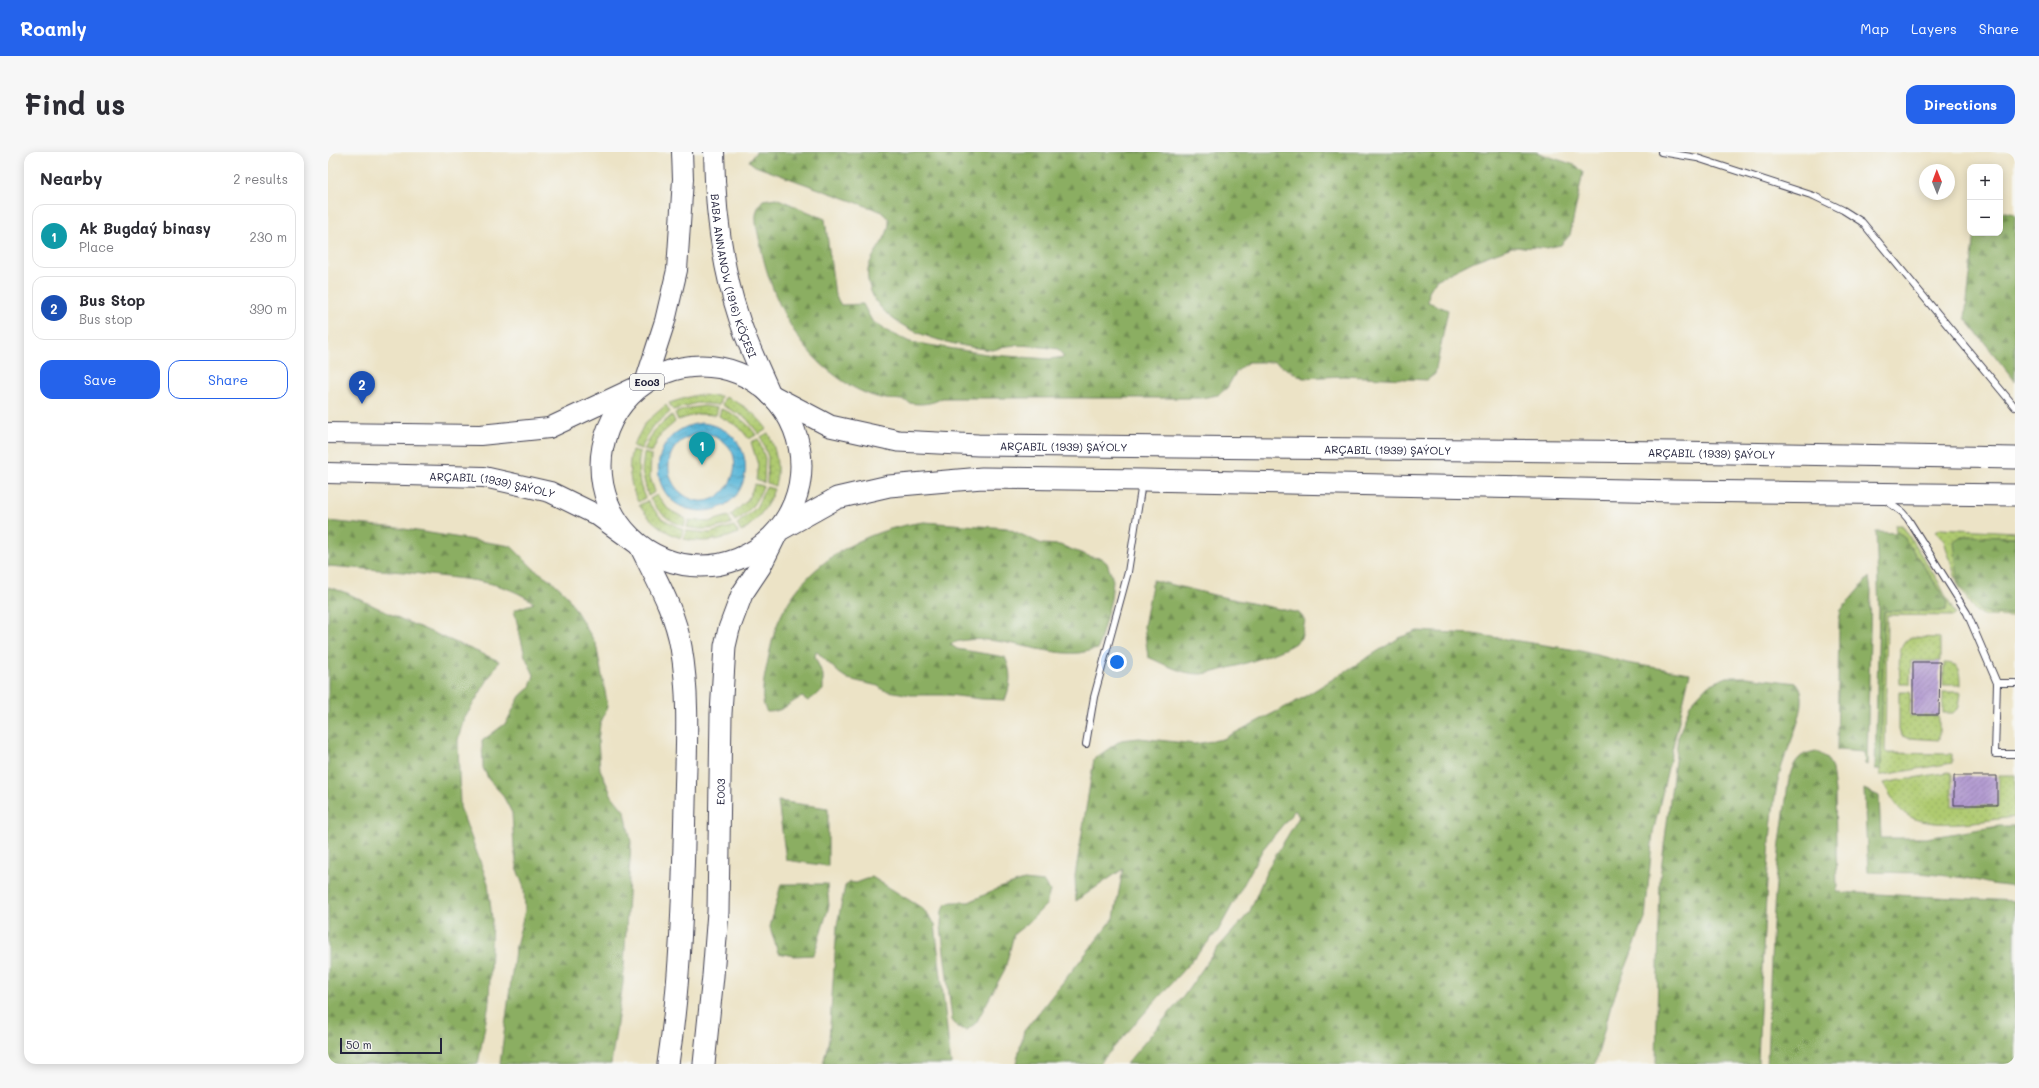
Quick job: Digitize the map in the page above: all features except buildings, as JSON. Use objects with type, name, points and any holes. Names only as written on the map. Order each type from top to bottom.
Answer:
[{"type":"highway","name":"E003","points":[[704,1064],[714,976],[718,912],[721,714],[725,646],[729,629],[742,594],[760,567],[793,505],[800,476],[800,454],[799,446],[789,418],[771,395],[749,378],[723,369],[696,366],[670,371],[645,383],[622,404],[606,432],[600,463],[604,495],[618,524],[640,546],[667,561],[696,567],[727,563],[755,551],[778,531]]},
{"type":"highway","name":"ARÇABIL (1939) ŞAÝOLY","points":[[771,395],[830,426],[898,441],[971,445],[1674,452],[2015,458]]},
{"type":"highway","points":[[778,531],[837,498],[889,486],[982,478],[1675,491],[1874,492],[2015,495]]},
{"type":"highway","points":[[640,546],[670,611],[681,646],[684,667],[686,720],[683,909],[679,975],[668,1064]]},
{"type":"main road","points":[[328,433],[480,435],[549,428],[645,383],[665,322],[677,270],[683,179],[682,152]]},
{"type":"main road","name":"BABA ANNANOW (1916) KÖÇESI","points":[[714,152],[718,232],[728,282],[739,320],[771,395]]},
{"type":"main road","name":"ARÇABIL (1939) ŞAÝOLY","points":[[328,473],[484,477],[550,492],[597,515],[640,546]]},
{"type":"lane","points":[[1661,152],[1697,158],[1814,196],[1843,210],[1862,222],[2015,408]]},
{"type":"lane","points":[[1086,744],[1094,697],[1128,572],[1143,480]]},
{"type":"lane","points":[[1874,492],[1892,504],[1908,519],[1967,613],[1997,683],[1995,754],[2015,754]]},
{"type":"lane","points":[[1997,683],[2015,683]]},
{"type":"green space","points":[[756,152],[1536,152],[1577,166],[1583,172],[1570,235],[1561,245],[1546,248],[1512,247],[1474,261],[1436,280],[1429,291],[1428,302],[1448,310],[1435,374],[1427,380],[1343,376],[1303,378],[1275,362],[1248,362],[1236,372],[1227,388],[1218,395],[1201,398],[942,398],[931,403],[918,404],[902,400],[879,398],[857,389],[832,373],[805,347],[784,314],[769,279],[756,220],[757,210],[763,200],[776,198],[825,219],[835,295],[841,305],[863,304],[872,321],[887,331],[910,342],[993,355],[1049,359],[1064,357],[1058,349],[1046,347],[1013,345],[992,350],[975,348],[936,339],[899,323],[885,312],[874,297],[868,280],[870,263],[886,235],[889,227],[889,219],[880,211],[755,166],[749,161]]},
{"type":"green space","points":[[2003,212],[2015,214],[2015,381],[1965,318],[1975,236],[2003,236]]},
{"type":"green space","points":[[696,395],[721,396],[719,405],[697,403],[673,410],[669,403]]},
{"type":"green space","points":[[725,397],[737,402],[748,410],[767,429],[759,434],[746,418],[722,405]]},
{"type":"green space","points":[[666,405],[670,412],[651,428],[641,449],[633,446],[645,423]]},
{"type":"green space","points":[[704,406],[718,408],[716,415],[698,414],[678,420],[675,413],[690,408]]},
{"type":"green space","points":[[721,409],[732,413],[741,419],[756,435],[749,439],[739,427],[719,416]]},
{"type":"green space","points":[[672,415],[675,422],[660,435],[652,452],[644,450],[654,431]]},
{"type":"green space","points":[[768,433],[773,446],[777,466],[775,486],[767,483],[768,457],[761,437]]},
{"type":"green space","points":[[758,439],[765,458],[764,483],[756,480],[758,465],[751,442]]},
{"type":"green space","points":[[632,450],[640,452],[639,475],[645,498],[638,502],[630,476],[630,457]]},
{"type":"green space","points":[[644,453],[651,455],[650,477],[655,492],[648,496],[642,471]]},
{"type":"green space","points":[[755,484],[763,486],[758,497],[752,506],[735,521],[731,515],[747,501]]},
{"type":"green space","points":[[766,487],[774,489],[769,502],[757,518],[741,532],[737,524],[756,508]]},
{"type":"green space","points":[[657,495],[668,509],[686,519],[684,526],[669,519],[657,508],[650,499]]},
{"type":"green space","points":[[647,501],[661,518],[683,530],[681,538],[662,529],[647,516],[639,505]]},
{"type":"green space","points":[[728,516],[732,523],[721,527],[704,529],[687,527],[689,520],[709,522]]},
{"type":"green space","points":[[328,521],[398,528],[511,546],[534,569],[552,581],[566,594],[596,644],[608,707],[600,724],[598,741],[600,769],[612,796],[625,812],[631,842],[623,983],[611,1064],[500,1064],[515,950],[525,910],[524,888],[518,872],[514,848],[512,813],[502,794],[489,780],[483,768],[482,741],[506,723],[520,696],[530,687],[534,675],[525,656],[514,610],[534,603],[512,590],[488,583],[411,573],[328,566]]},
{"type":"green space","points":[[924,522],[1007,528],[1042,544],[1060,545],[1091,557],[1101,558],[1107,563],[1113,580],[1111,599],[1098,649],[1079,653],[1064,653],[996,641],[964,640],[950,644],[957,649],[1005,657],[1009,668],[1010,678],[1009,689],[1005,700],[949,695],[911,695],[883,690],[878,686],[848,679],[839,673],[816,651],[815,657],[823,675],[823,690],[808,701],[802,697],[782,709],[767,712],[763,702],[763,689],[773,636],[779,620],[790,600],[804,582],[820,566],[839,552],[859,541],[880,532]]},
{"type":"green space","points":[[1895,525],[1902,525],[1938,581],[1955,614],[1953,616],[1887,615],[1885,751],[1887,753],[1952,754],[1952,763],[1880,775],[1884,611],[1940,611],[1946,610],[1947,603],[1942,593],[1902,535],[1896,532]]},
{"type":"green space","points":[[734,526],[738,533],[725,538],[705,541],[684,539],[686,531],[710,533]]},
{"type":"green space","points":[[1940,528],[2015,532],[2015,537],[1961,536],[1995,614],[2015,614],[2015,617],[1984,616],[1974,610],[1958,585],[1944,541],[1936,531]]},
{"type":"green space","points":[[1876,532],[1898,533],[1902,535],[1942,593],[1947,603],[1946,610],[1940,611],[1884,611],[1881,769],[1875,769],[1879,611]]},
{"type":"green space","points":[[1961,536],[2015,537],[2015,614],[1995,614],[1981,611],[1961,587],[1958,579],[1954,541]]},
{"type":"green space","points":[[1869,577],[1871,591],[1867,765],[1865,764],[1864,752],[1837,750],[1839,621],[1841,610]]},
{"type":"green space","points":[[1153,580],[1218,596],[1299,613],[1305,620],[1301,638],[1285,649],[1222,670],[1193,674],[1173,668],[1148,657],[1144,626]]},
{"type":"green space","points":[[328,587],[347,593],[403,620],[499,661],[463,721],[458,740],[460,807],[488,883],[492,919],[489,1004],[478,1064],[328,1064]]},
{"type":"green space","points":[[1417,631],[1473,634],[1577,650],[1632,664],[1690,673],[1653,833],[1645,919],[1611,1005],[1595,1064],[1126,1064],[1183,997],[1215,951],[1249,913],[1268,868],[1299,817],[1295,810],[1263,849],[1218,931],[1099,1064],[1016,1064],[1024,1031],[1114,918],[1123,869],[1076,901],[1075,876],[1094,759],[1121,740],[1139,738],[1195,744],[1223,739],[1299,700],[1399,638]]},
{"type":"green space","points":[[1912,637],[1940,638],[1940,661],[1911,661],[1910,684],[1900,684],[1899,664],[1901,651],[1903,645]]},
{"type":"green space","points":[[1944,663],[1953,664],[1958,668],[1961,675],[1961,685],[1943,685]]},
{"type":"green space","points":[[1727,677],[1746,677],[1797,683],[1801,691],[1802,701],[1801,712],[1781,769],[1773,811],[1764,928],[1758,1064],[1656,1064],[1660,877],[1678,737],[1690,704],[1708,685]]},
{"type":"green space","points":[[1899,692],[1910,692],[1910,716],[1939,716],[1939,740],[1908,738],[1902,736],[1899,730]]},
{"type":"green space","points":[[1943,692],[1961,692],[1959,707],[1953,713],[1943,713]]},
{"type":"green space","points":[[1816,751],[1827,758],[1832,769],[1835,792],[1837,892],[2015,901],[2015,1064],[1767,1064],[1774,906],[1780,844],[1790,774],[1797,760],[1804,754]]},
{"type":"green space","points":[[1949,772],[1952,773],[1952,806],[1998,806],[1999,775],[2015,775],[2015,817],[1957,823],[1927,822],[1914,819],[1901,810],[1883,783]]},
{"type":"green space","points":[[1864,789],[1879,796],[1881,838],[1926,838],[1999,826],[2015,826],[2015,887],[1991,884],[1966,878],[1920,873],[1868,872]]},
{"type":"green space","points":[[778,801],[828,808],[828,866],[786,860]]},
{"type":"green space","points":[[872,877],[922,908],[935,924],[951,1064],[823,1064],[829,1039],[837,925],[845,886],[850,882],[856,883]]},
{"type":"green space","points":[[1024,880],[1044,882],[1050,891],[1046,905],[1028,923],[1014,934],[1005,969],[976,1023],[967,1030],[958,1028],[952,1020],[941,926],[942,911],[946,904],[952,902],[969,902],[997,889]]},
{"type":"green space","points":[[781,884],[827,884],[829,906],[814,955],[794,956],[778,953],[770,927]]},
{"type":"water","points":[[702,423],[722,429],[736,440],[743,454],[745,470],[742,485],[733,499],[719,508],[701,511],[683,507],[669,498],[661,484],[658,469],[661,453],[669,439],[683,428]],"holes":[[[702,434],[721,440],[732,451],[735,466],[731,480],[722,492],[710,500],[695,500],[679,491],[672,482],[669,471],[670,458],[675,447],[684,439]]]},
{"type":"place","name":"Bus Stop","points":[[362,404]]},
{"type":"place","name":"Ak Bugdaý binasy","points":[[702,465]]}]
